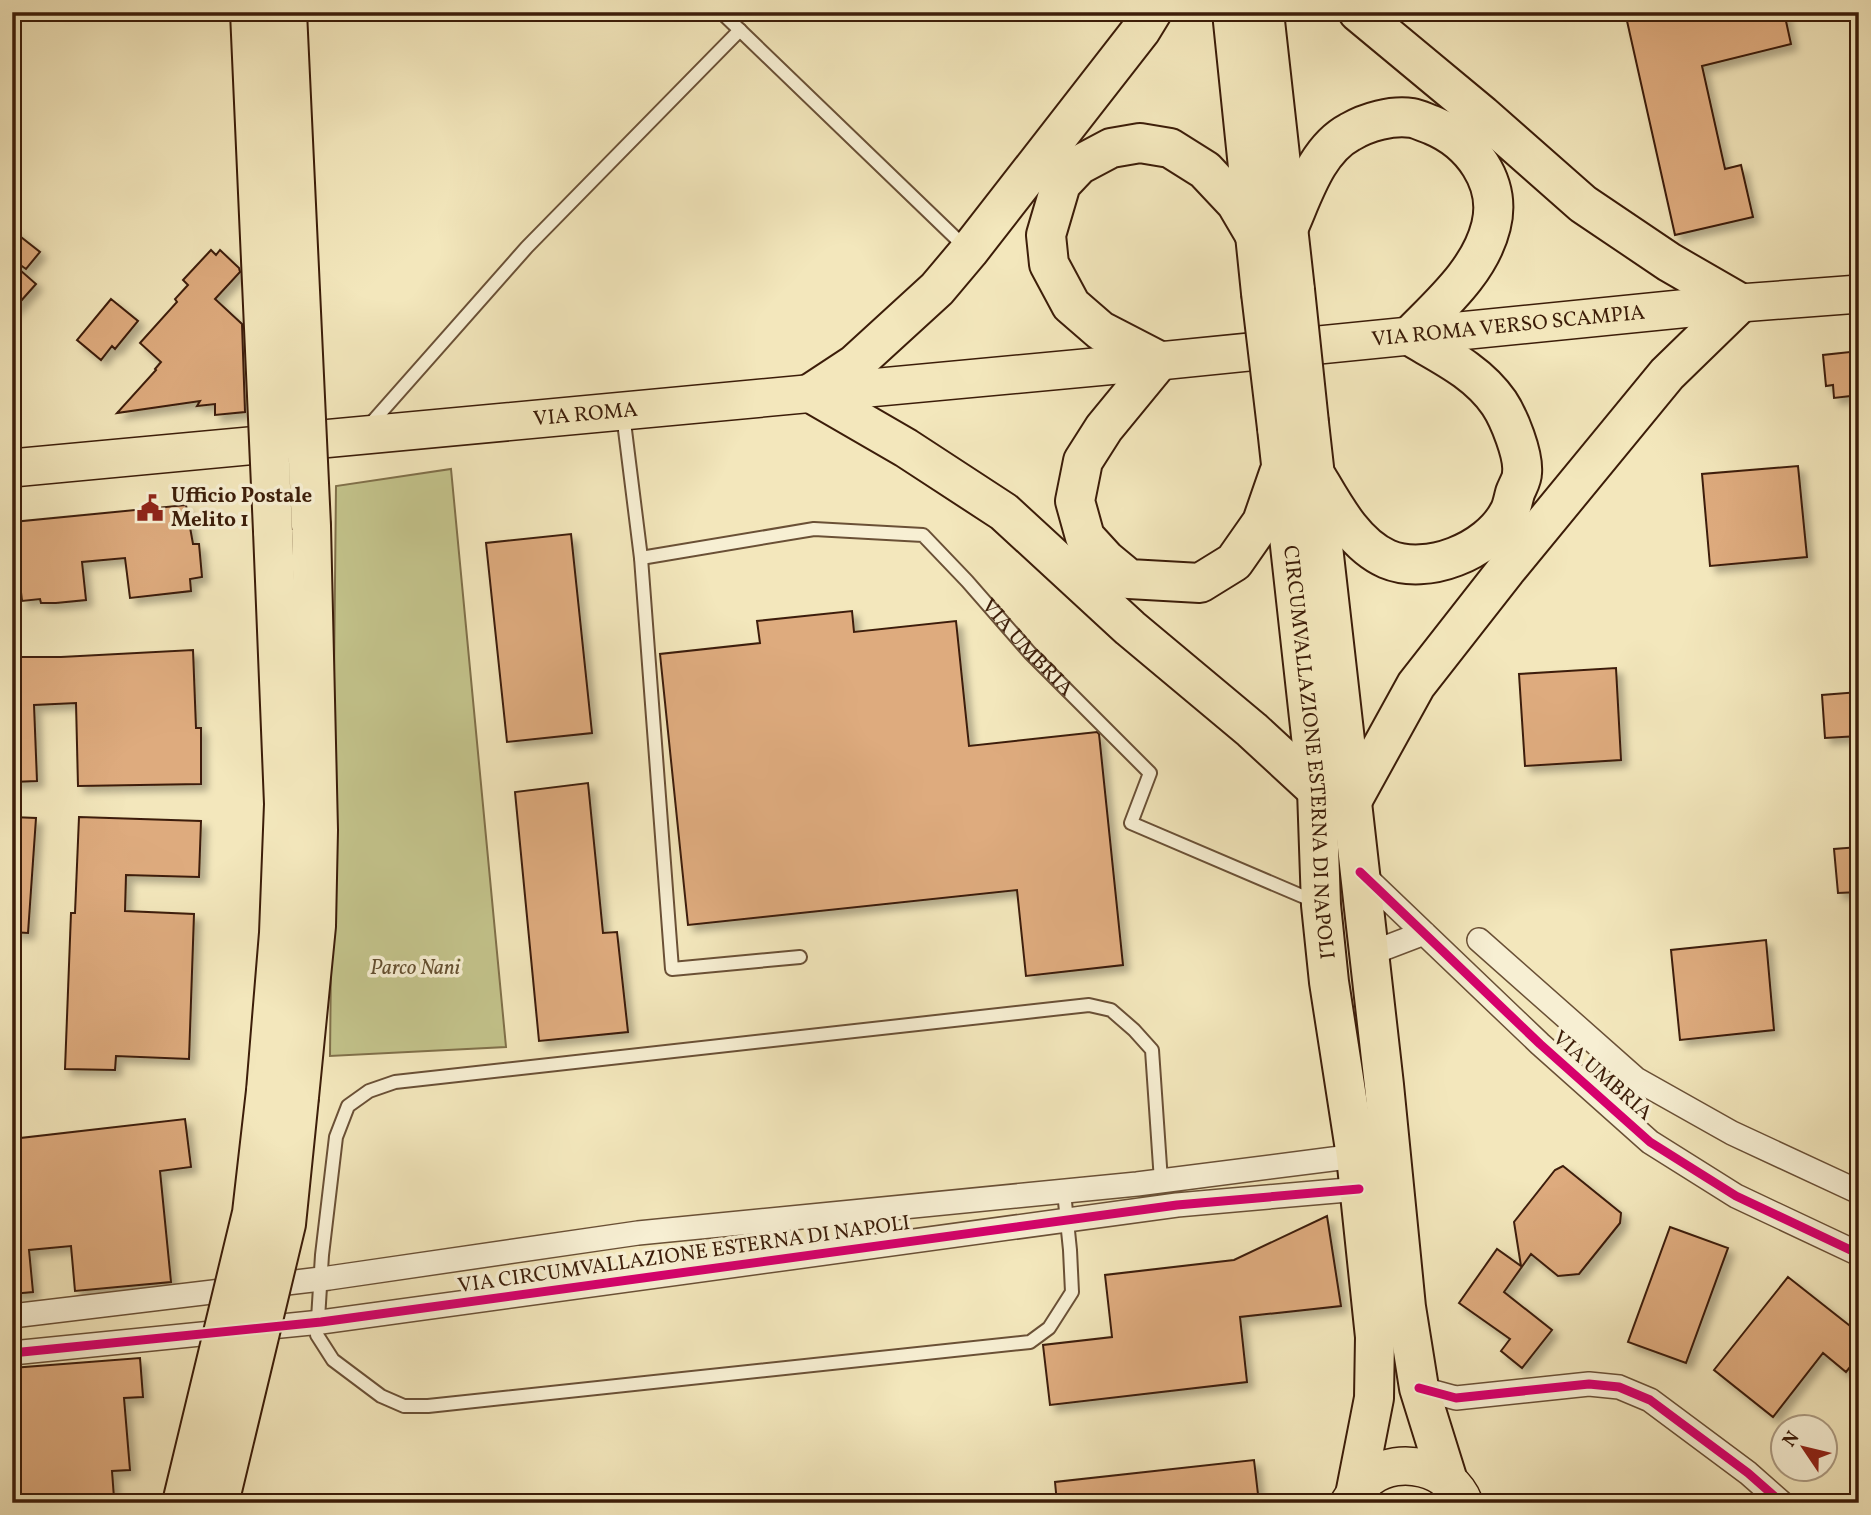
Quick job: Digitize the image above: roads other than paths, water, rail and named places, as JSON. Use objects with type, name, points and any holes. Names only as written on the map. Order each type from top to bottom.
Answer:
[{"type":"highway","points":[[219,1503],[286,1224],[279,933],[284,804],[250,12]]},
{"type":"highway","points":[[182,1503],[282,1094],[316,926],[318,830],[311,526],[287,12]]},
{"type":"highway","points":[[1152,12],[1141,30],[937,289],[855,364],[811,393],[906,448],[1004,512],[1130,628],[1334,795],[1506,570],[1667,374],[1740,303],[1669,262],[1583,204],[1482,115],[1358,12]]},
{"type":"highway","name":"CIRCUMVALLAZIONE ESTERNA DI NAPOLI","points":[[1232,12],[1272,233]]},
{"type":"highway","name":"CIRCUMVALLAZIONE ESTERNA DI NAPOLI","points":[[1264,12],[1272,233],[1334,795],[1360,872],[1406,1307],[1419,1388],[1456,1492]]},
{"type":"highway","points":[[1412,118],[1441,129],[1465,144],[1484,170],[1494,198],[1491,225],[1479,256],[1460,284],[1410,336],[1469,370],[1498,402],[1514,432],[1523,472],[1508,514],[1483,543],[1456,557],[1422,564],[1388,559],[1364,544],[1336,508],[1298,470],[1234,562],[1200,583],[1129,579],[1106,560],[1085,537],[1075,501],[1083,461],[1104,428],[1159,361],[1101,331],[1071,305],[1049,264],[1046,235],[1061,184],[1079,165],[1111,148],[1140,143],[1170,148],[1205,170],[1236,203],[1272,233],[1324,154],[1349,132],[1377,121],[1412,118]]},
{"type":"highway","name":"CIRCUMVALLAZIONE ESTERNA DI NAPOLI","points":[[1334,795],[1321,905],[1357,1173],[1375,1338],[1374,1398],[1347,1499]]},
{"type":"main road","name":"VIA ROMA VERSO SCAMPIA","points":[[1159,361],[1740,303],[1859,294]]},
{"type":"main road","name":"VIA ROMA","points":[[12,468],[1159,361]]},
{"type":"main road","points":[[1347,1499],[1371,1476],[1390,1468],[1410,1465],[1431,1470],[1456,1492]]},
{"type":"street","name":"VIA UMBRIA","points":[[1360,872],[1540,1044],[1650,1142],[1736,1196],[1859,1254]]},
{"type":"street","points":[[1369,954],[1424,933]]},
{"type":"street","points":[[1479,940],[1636,1079],[1732,1133],[1859,1192]]},
{"type":"street","name":"VIA CIRCUMVALLAZIONE ESTERNA DI NAPOLI","points":[[12,1316],[320,1279],[638,1233],[1161,1181],[1357,1173]]},
{"type":"street","name":"VIA CIRCUMVALLAZIONE ESTERNA DI NAPOLI","points":[[12,1353],[318,1323],[1067,1221],[1177,1205],[1357,1173]]},
{"type":"street","points":[[1419,1388],[1457,1398],[1589,1384],[1619,1388],[1650,1400],[1748,1473],[1782,1503]]},
{"type":"lane","points":[[721,12],[969,251]]},
{"type":"lane","points":[[360,435],[527,247],[740,30]]},
{"type":"lane","points":[[623,411],[641,558],[672,969],[800,957]]},
{"type":"lane","name":"VIA UMBRIA","points":[[641,558],[814,529],[923,535],[1030,653],[1150,773],[1131,823],[1321,905]]},
{"type":"lane","points":[[1064,1192],[1072,1292],[1049,1328],[1030,1342],[455,1403],[404,1406],[381,1396],[333,1360],[317,1335],[320,1279],[340,1126],[348,1106],[369,1091],[396,1082],[1089,1004],[1111,1010],[1152,1049],[1161,1181]]},
{"type":"place","name":"Ufficio Postale Melito 1","points":[[150,508]]},
{"type":"park label","name":"Parco Nani","points":[[415,968]]}]
